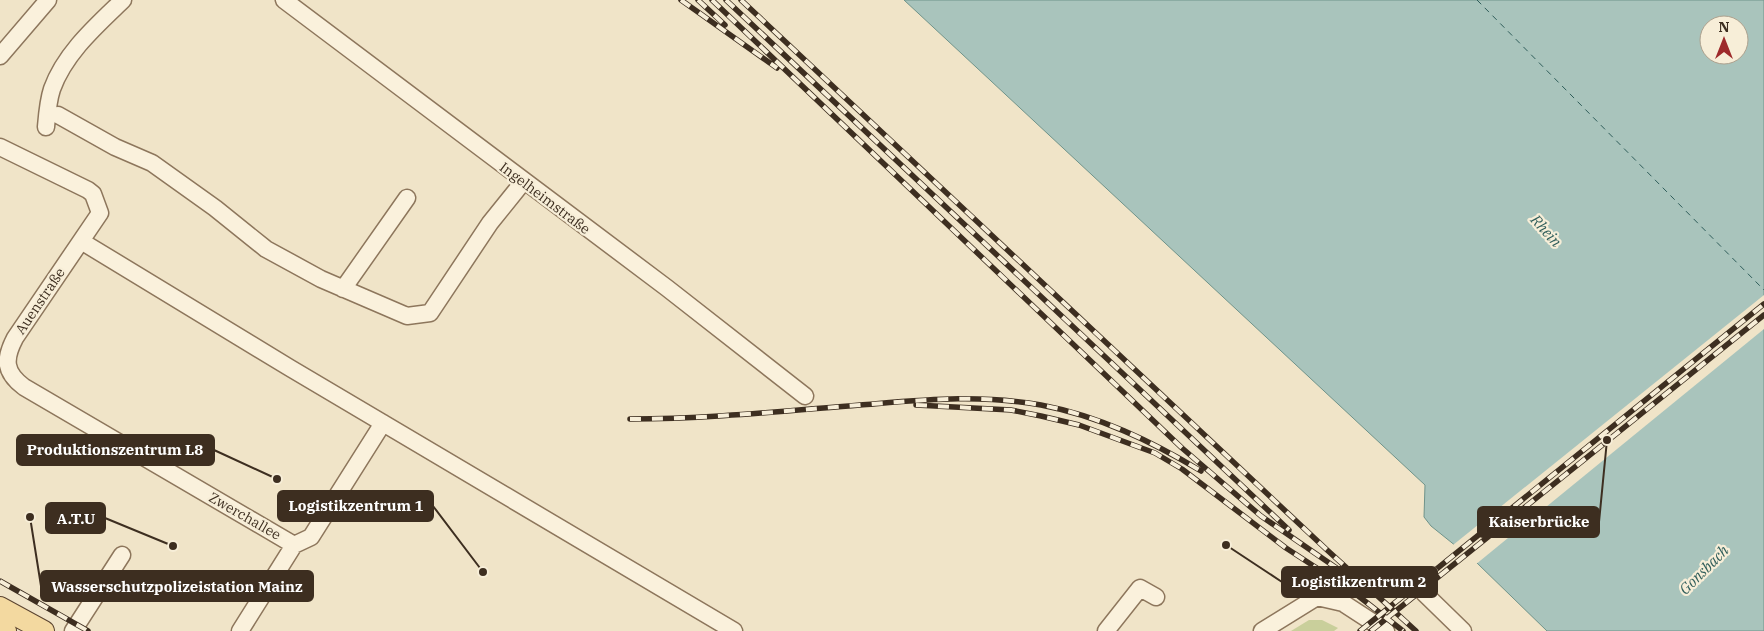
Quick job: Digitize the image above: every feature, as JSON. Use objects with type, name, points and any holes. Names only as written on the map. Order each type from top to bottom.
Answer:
[{"type":"main road","points":[[0,607],[44,631]]},
{"type":"main road","points":[[0,628],[6,631]]},
{"type":"street","points":[[0,56],[48,0]]},
{"type":"street","points":[[46,127],[52,90],[58,76],[81,42],[123,0]]},
{"type":"street","name":"Ingelheimstraße","points":[[284,0],[523,182],[667,288],[805,396]]},
{"type":"street","points":[[58,115],[115,147],[152,163],[215,208],[266,249],[343,289],[407,316],[430,312],[490,223],[523,182]]},
{"type":"street","name":"Auenstraße","points":[[0,146],[88,190],[93,194],[100,213],[12,343],[8,356],[12,376],[24,387],[187,482]]},
{"type":"street","points":[[343,289],[407,198]]},
{"type":"street","points":[[81,241],[383,424],[734,631]]},
{"type":"street","points":[[294,545],[311,537],[383,424]]},
{"type":"street","name":"Zwerchallee","points":[[187,482],[294,545],[244,630]]},
{"type":"street","points":[[72,631],[122,555]]},
{"type":"street","points":[[1106,631],[1140,588],[1156,596]]},
{"type":"street","points":[[1424,593],[1464,631]]},
{"type":"street","points":[[1262,631],[1311,599],[1323,597],[1355,609],[1386,631]]},
{"type":"green space","points":[[1309,620],[1322,620],[1338,628],[1334,631],[1291,631]]},
{"type":"water","points":[[904,0],[1764,0],[1764,631],[1547,631],[1477,563],[1431,526],[1424,517],[1425,485]]},
{"type":"pier","points":[[1764,295],[1764,329],[1475,565],[1453,545]]},
{"type":"ferry route","points":[[1477,0],[1764,290]]},
{"type":"railway","points":[[681,0],[777,68]]},
{"type":"railway","points":[[698,0],[725,25]]},
{"type":"railway","points":[[712,0],[1182,448],[1261,516],[1351,578]]},
{"type":"railway","points":[[726,0],[1289,530]]},
{"type":"railway","points":[[741,0],[1326,549],[1416,631]]},
{"type":"railway","points":[[1360,631],[1764,304]]},
{"type":"railway","points":[[1371,631],[1764,315]]},
{"type":"railway","points":[[630,419],[716,416],[928,400],[973,399],[1018,402],[1062,410],[1104,423],[1144,440],[1201,471]]},
{"type":"railway","points":[[916,405],[1011,410],[1041,416],[1079,425],[1155,453],[1182,469],[1286,548],[1352,591],[1403,631]]},
{"type":"railway","points":[[0,581],[88,631]]},
{"type":"place","name":"Kaiserbrücke","points":[[1607,440]]},
{"type":"place","name":"Produktionszentrum L8","points":[[277,479]]},
{"type":"place","name":"Wasserschutzpolizeistation Mainz","points":[[30,517]]},
{"type":"place","name":"Logistikzentrum 2","points":[[1226,545]]},
{"type":"place","name":"A.T.U","points":[[173,546]]},
{"type":"place","name":"Logistikzentrum 1","points":[[483,572]]},
{"type":"water label","name":"Rhein","points":[[1546,231]]},
{"type":"water label","name":"Gonsbach","points":[[1704,570]]}]
